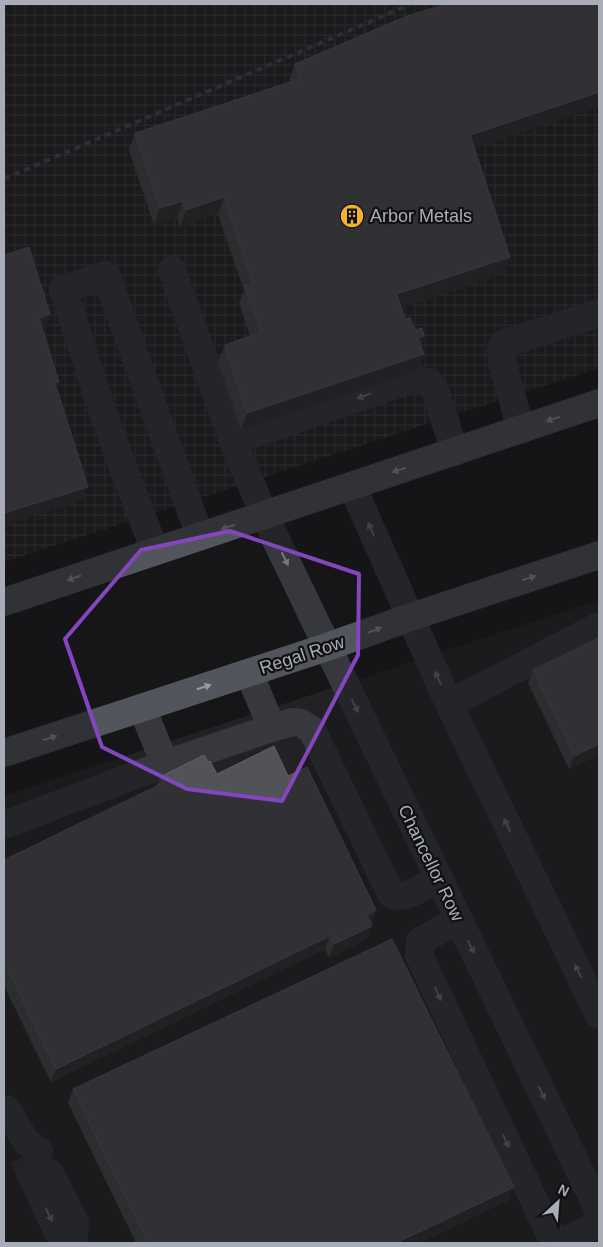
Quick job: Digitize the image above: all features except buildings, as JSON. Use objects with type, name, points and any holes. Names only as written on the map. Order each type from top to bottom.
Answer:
[{"type":"main road","points":[[4,602],[599,403]]},
{"type":"main road","name":"Regal Row","points":[[4,753],[327,648],[411,617],[599,555]]},
{"type":"street","name":"Chancellor Row","points":[[172,270],[233,442],[264,515],[599,1211]]},
{"type":"street","points":[[155,551],[105,419],[62,289],[106,275],[200,536]]},
{"type":"street","points":[[520,430],[502,362],[501,350],[503,344],[599,313]]},
{"type":"street","points":[[233,442],[410,380],[419,380],[430,383],[436,393],[455,452]]},
{"type":"street","points":[[352,486],[449,704],[599,1015]]},
{"type":"street","points":[[449,704],[599,626]]},
{"type":"street","points":[[249,673],[272,728]]},
{"type":"street","points":[[142,708],[165,764]]},
{"type":"street","points":[[4,825],[165,764],[293,722],[301,723],[312,730],[391,894],[402,896],[439,878]]},
{"type":"street","points":[[459,920],[420,941],[419,955],[554,1243]]},
{"type":"street","points":[[4,1110],[7,1109],[34,1161],[58,1233],[74,1242]]},
{"type":"street","points":[[560,1243],[599,1224]]},
{"type":"highlighted area","points":[[230,531],[359,574],[358,655],[282,801],[187,789],[102,747],[65,639],[141,550]]},
{"type":"shaded area","points":[[4,4],[599,4],[599,368],[4,562]]},
{"type":"shaded area","points":[[599,600],[599,1243],[4,1243],[4,796]]},
{"type":"tunnel","points":[[23,1157],[34,1181]]},
{"type":"railway","points":[[4,179],[411,4]]},
{"type":"place","name":"Arbor Metals","points":[[352,216]]}]
